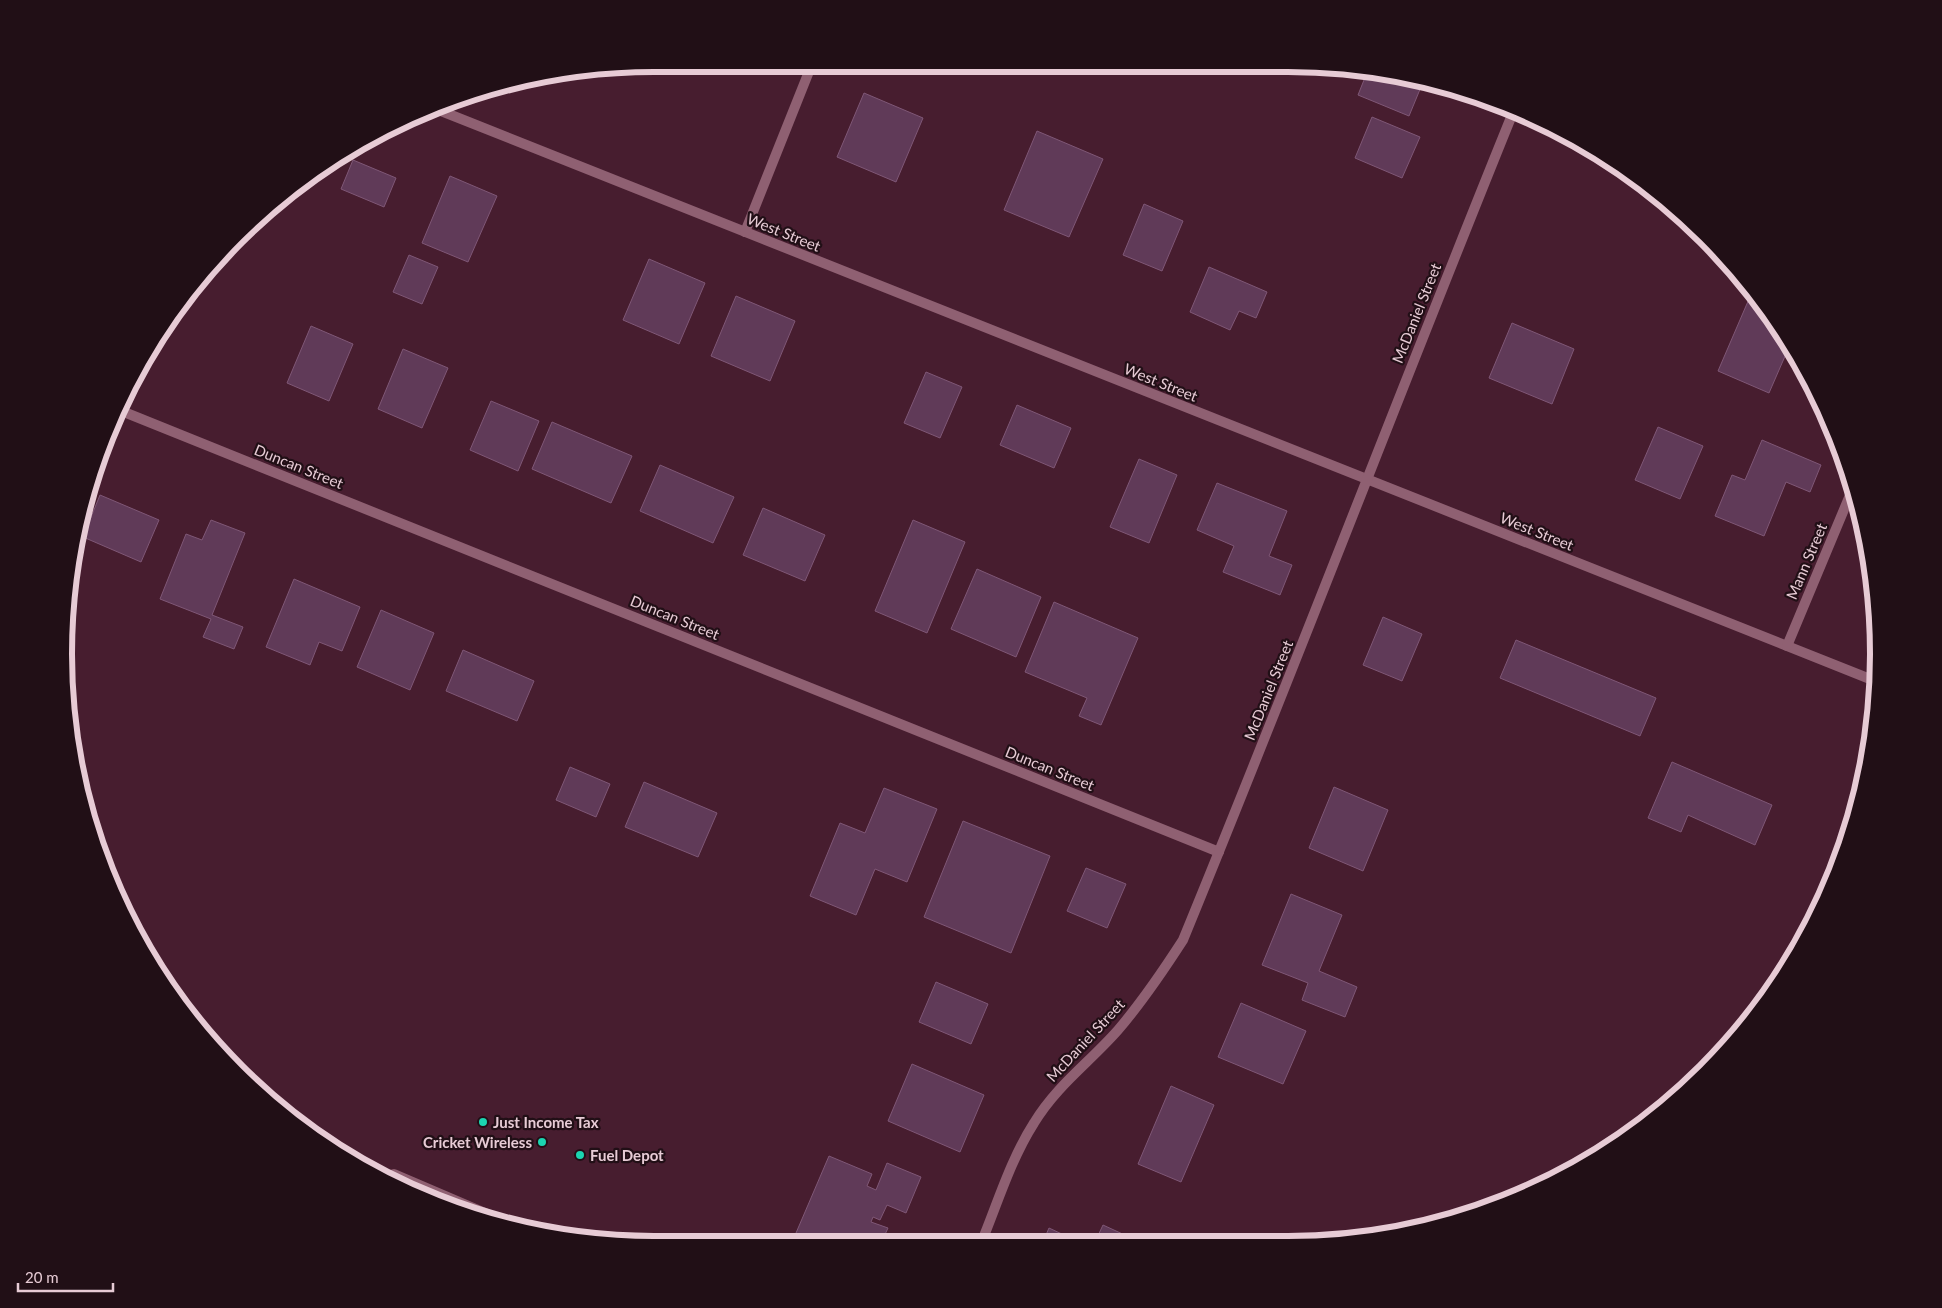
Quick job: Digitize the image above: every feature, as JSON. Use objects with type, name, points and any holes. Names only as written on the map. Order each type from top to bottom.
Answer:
[{"type":"street","points":[[745,232],[809,72]]},
{"type":"street","name":"West Street","points":[[444,112],[1869,678]]},
{"type":"street","name":"McDaniel Street","points":[[984,1236],[1013,1166],[1034,1123],[1064,1082],[1117,1031],[1153,986],[1183,940],[1511,117]]},
{"type":"street","name":"Duncan Street","points":[[125,412],[1219,852]]},
{"type":"street","name":"Mann Street","points":[[1787,646],[1849,498]]},
{"type":"street","points":[[394,1174],[460,1202]]},
{"type":"building","points":[[1365,77],[1420,88],[1409,116],[1358,95]]},
{"type":"building","points":[[864,93],[923,118],[896,182],[837,157]]},
{"type":"building","points":[[1372,117],[1420,137],[1402,178],[1355,158]]},
{"type":"building","points":[[1037,131],[1103,159],[1069,237],[1004,210]]},
{"type":"building","points":[[353,160],[396,178],[384,207],[341,189]]},
{"type":"building","points":[[450,176],[497,196],[468,262],[422,243]]},
{"type":"building","points":[[1144,204],[1183,221],[1162,271],[1123,255]]},
{"type":"building","points":[[409,255],[438,267],[422,304],[393,292]]},
{"type":"building","points":[[649,259],[705,283],[679,344],[623,320]]},
{"type":"building","points":[[1209,267],[1267,292],[1256,318],[1239,311],[1230,330],[1190,312]]},
{"type":"building","points":[[736,296],[795,321],[770,381],[711,356]]},
{"type":"building","points":[[1749,300],[1786,354],[1769,393],[1718,371]]},
{"type":"building","points":[[1512,323],[1574,349],[1552,404],[1489,378]]},
{"type":"building","points":[[311,326],[353,344],[329,401],[287,383]]},
{"type":"building","points":[[403,349],[448,368],[422,428],[378,409]]},
{"type":"building","points":[[926,372],[962,387],[940,438],[904,423]]},
{"type":"building","points":[[491,401],[539,421],[518,471],[470,450]]},
{"type":"building","points":[[1017,405],[1071,428],[1054,468],[1000,445]]},
{"type":"building","points":[[552,422],[632,456],[611,503],[532,469]]},
{"type":"building","points":[[1658,427],[1703,446],[1680,499],[1635,480]]},
{"type":"building","points":[[1762,440],[1821,465],[1810,492],[1786,482],[1764,536],[1715,516],[1732,475],[1745,480]]},
{"type":"building","points":[[1139,459],[1177,475],[1149,543],[1110,527]]},
{"type":"building","points":[[660,465],[734,497],[713,543],[640,511]]},
{"type":"building","points":[[1217,483],[1287,511],[1269,556],[1292,565],[1280,595],[1223,572],[1234,546],[1197,530]]},
{"type":"building","points":[[100,495],[159,520],[141,562],[85,538]]},
{"type":"building","points":[[763,508],[825,535],[805,581],[743,555]]},
{"type":"building","points":[[211,520],[245,533],[212,615],[243,627],[234,649],[203,637],[211,619],[160,599],[186,534],[202,540]]},
{"type":"building","points":[[913,520],[965,542],[927,633],[875,611]]},
{"type":"building","points":[[977,569],[1041,597],[1016,657],[951,629]]},
{"type":"building","points":[[294,579],[360,607],[342,651],[319,642],[310,665],[266,647]]},
{"type":"building","points":[[1054,602],[1138,638],[1101,725],[1079,716],[1087,698],[1025,672]]},
{"type":"building","points":[[381,610],[434,633],[410,690],[357,667]]},
{"type":"building","points":[[1383,617],[1422,634],[1402,681],[1363,665]]},
{"type":"building","points":[[1516,640],[1656,698],[1640,736],[1500,678]]},
{"type":"building","points":[[463,650],[534,681],[517,721],[446,691]]},
{"type":"building","points":[[1672,762],[1772,805],[1755,845],[1688,815],[1681,832],[1648,818]]},
{"type":"building","points":[[570,767],[610,784],[596,817],[556,800]]},
{"type":"building","points":[[644,782],[717,813],[698,857],[625,827]]},
{"type":"building","points":[[1334,787],[1388,810],[1363,871],[1309,848]]},
{"type":"building","points":[[884,788],[937,809],[907,882],[875,869],[856,915],[810,896],[840,823],[865,833]]},
{"type":"building","points":[[963,821],[1050,856],[1011,953],[924,917]]},
{"type":"building","points":[[1086,868],[1126,884],[1107,928],[1067,911]]},
{"type":"building","points":[[1291,894],[1342,915],[1319,971],[1357,987],[1345,1017],[1302,1000],[1308,983],[1262,965]]},
{"type":"building","points":[[936,982],[988,1004],[971,1044],[919,1022]]},
{"type":"building","points":[[1241,1003],[1306,1031],[1283,1084],[1218,1057]]},
{"type":"building","points":[[912,1064],[984,1095],[960,1152],[888,1121]]},
{"type":"building","points":[[1171,1086],[1214,1105],[1181,1182],[1138,1164]]},
{"type":"building","points":[[829,1156],[872,1174],[867,1186],[876,1190],[887,1163],[921,1177],[906,1213],[887,1205],[880,1220],[873,1217],[871,1222],[888,1228],[884,1236],[795,1236]]},
{"type":"building","points":[[1103,1225],[1127,1236],[1098,1236]]},
{"type":"building","points":[[1049,1228],[1066,1236],[1046,1236]]},
{"type":"place","name":"Just Income Tax","points":[[483,1122]]},
{"type":"place","name":"Cricket Wireless","points":[[542,1142]]},
{"type":"place","name":"Fuel Depot","points":[[580,1155]]}]
